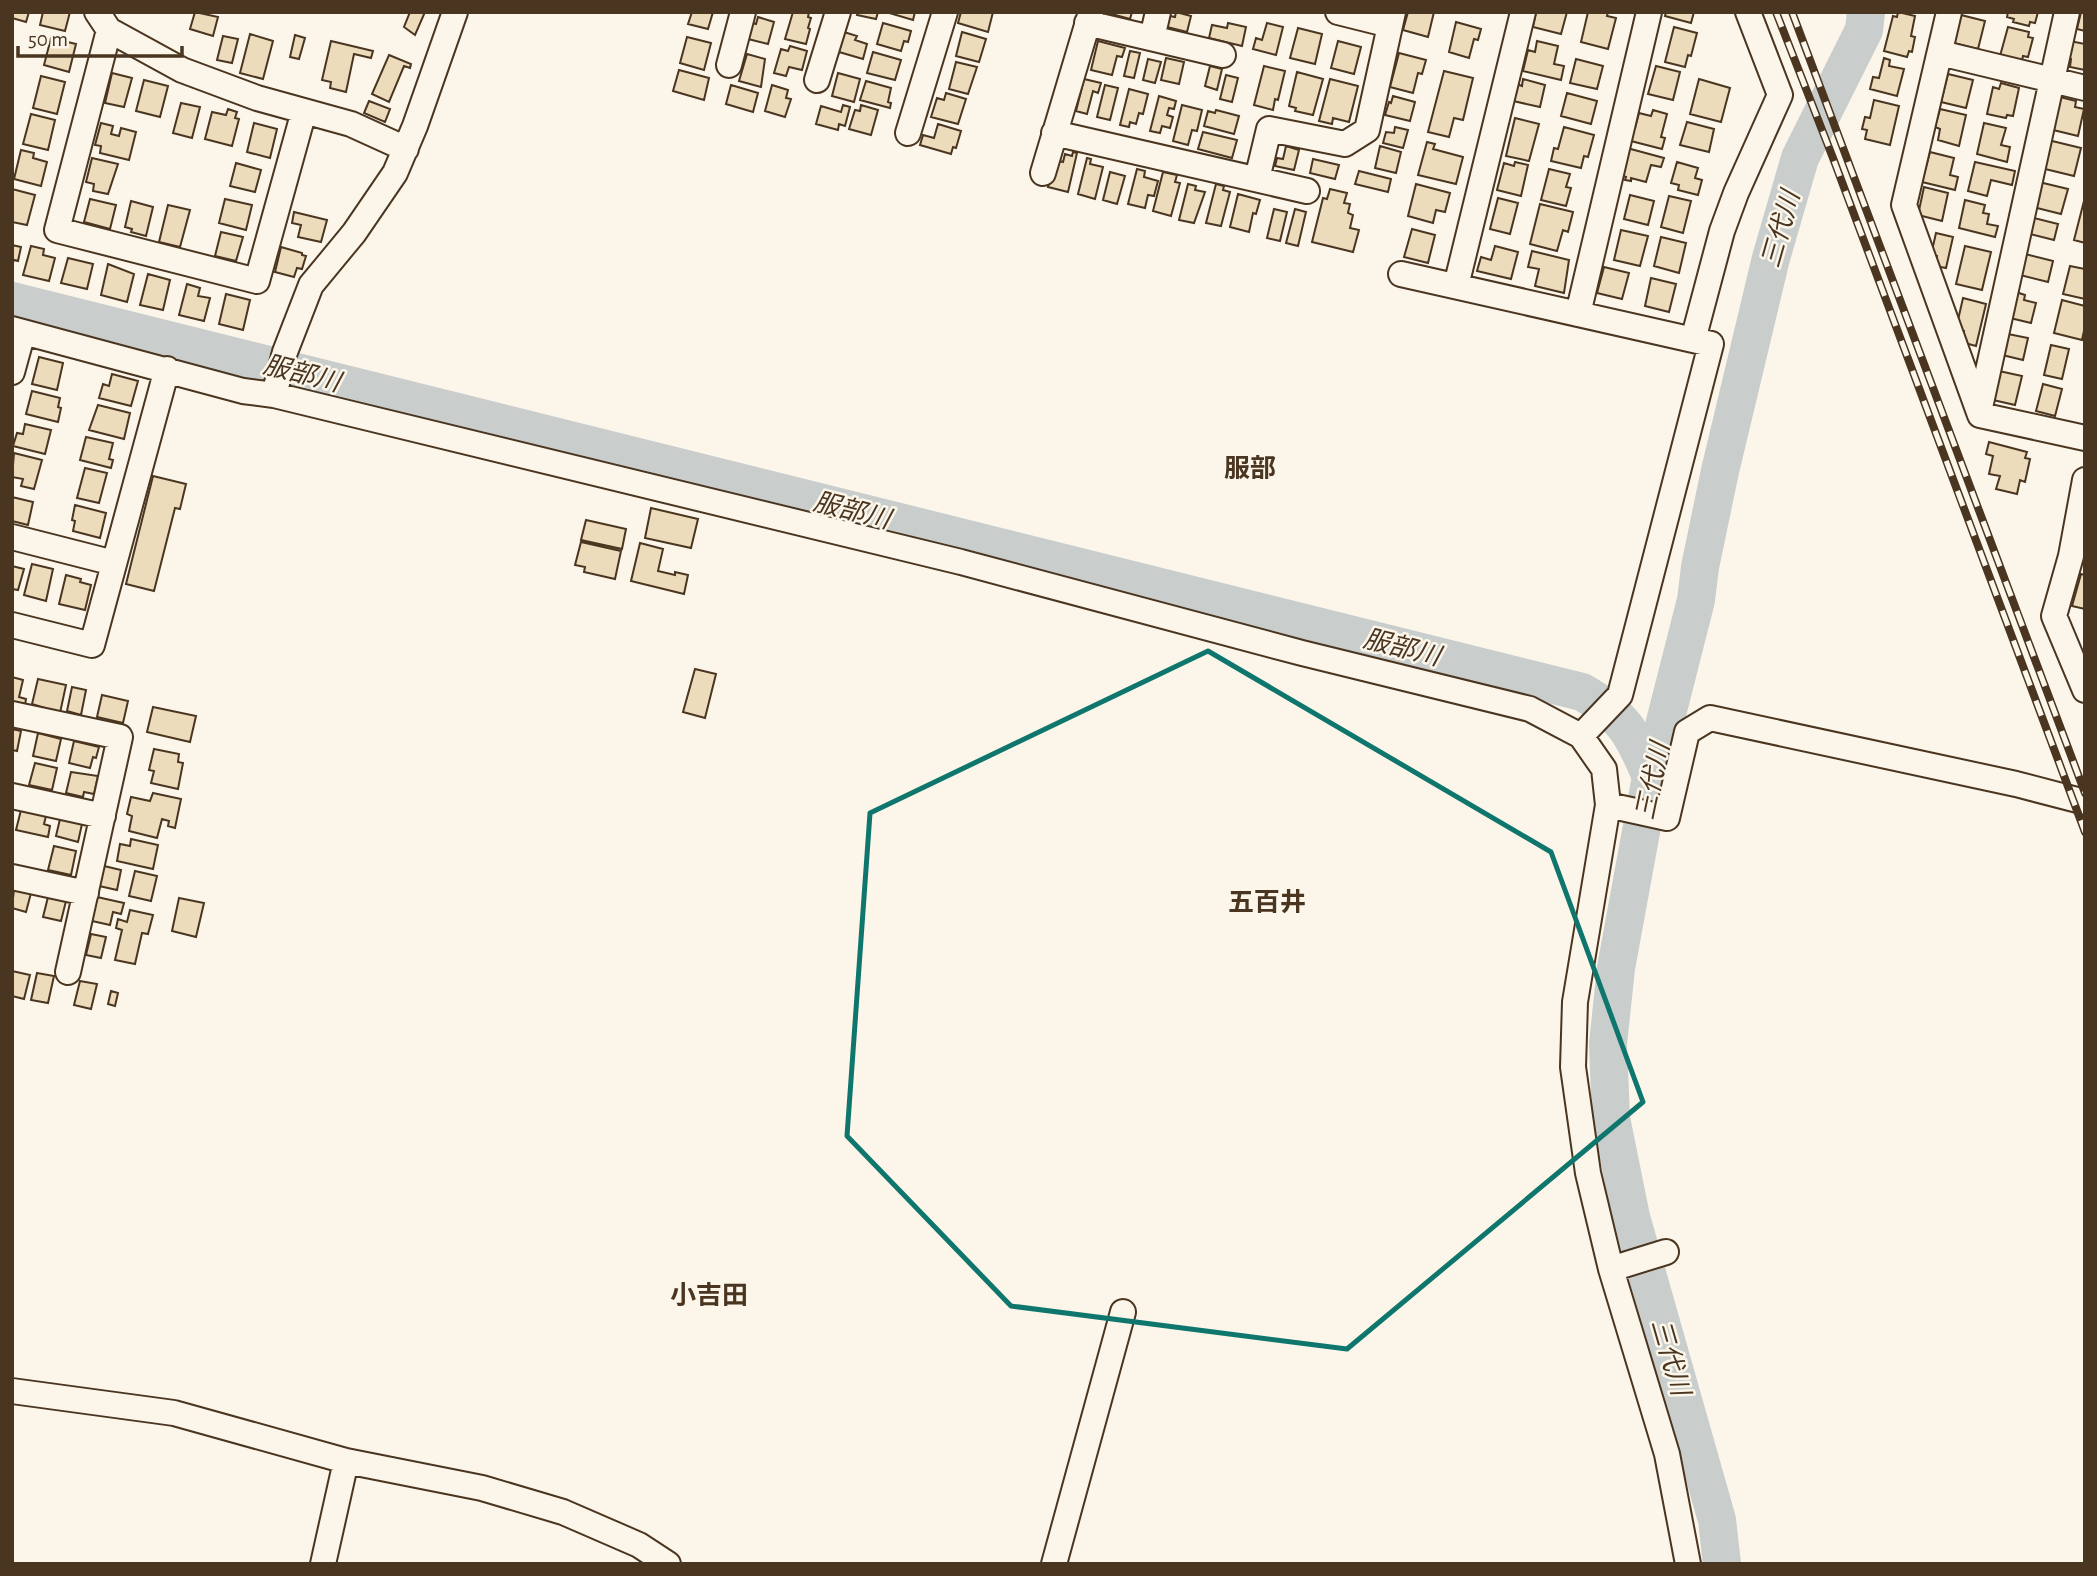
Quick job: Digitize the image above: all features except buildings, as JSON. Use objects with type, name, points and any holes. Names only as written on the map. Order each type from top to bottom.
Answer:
[{"type":"street","points":[[274,395],[285,352],[312,285],[354,233],[396,173],[455,12]]},
{"type":"street","points":[[729,65],[743,12]]},
{"type":"street","points":[[817,80],[838,12]]},
{"type":"street","points":[[908,133],[946,12]]},
{"type":"street","points":[[1152,38],[1158,12]]},
{"type":"street","points":[[1257,179],[1269,129],[1345,144],[1367,130],[1392,19],[1338,12]]},
{"type":"street","points":[[1456,286],[1523,12]]},
{"type":"street","points":[[1578,314],[1649,12]]},
{"type":"street","points":[[1693,340],[1727,218],[1780,95],[1748,12]]},
{"type":"street","points":[[1949,12],[1904,205],[1980,415],[2085,438]]},
{"type":"street","points":[[1979,412],[2067,12]]},
{"type":"street","points":[[1043,173],[1089,18],[1152,38],[1223,55]]},
{"type":"street","points":[[303,111],[257,281],[57,230],[103,21],[181,70],[214,84],[351,124],[406,149]]},
{"type":"street","points":[[1940,53],[2085,88]]},
{"type":"street","points":[[1055,132],[1307,191]]},
{"type":"street","points":[[1401,274],[1711,344],[1620,695],[1585,731]]},
{"type":"street","points":[[12,372],[17,331],[243,391],[274,395],[948,559],[1302,653],[1530,709],[1585,731],[1604,769],[1611,806],[1575,1002],[1573,1067],[1588,1173],[1667,1454],[1688,1564]]},
{"type":"street","points":[[12,625],[92,645],[167,369]]},
{"type":"street","points":[[2083,682],[2054,616],[2078,558],[2085,480]]},
{"type":"street","points":[[12,537],[114,564]]},
{"type":"street","points":[[12,714],[121,737],[68,972]]},
{"type":"street","points":[[1611,806],[1667,818],[1687,732],[1710,718],[2017,784],[2085,802]]},
{"type":"street","points":[[12,796],[103,816]]},
{"type":"street","points":[[12,877],[86,893]]},
{"type":"street","points":[[1613,1268],[1664,1253]]},
{"type":"street","points":[[1054,1564],[1123,1312]]},
{"type":"street","points":[[12,1391],[174,1413],[346,1461],[482,1488],[563,1512],[639,1545],[668,1564]]},
{"type":"street","points":[[323,1564],[346,1461]]},
{"type":"highlighted area","points":[[1208,651],[1551,852],[1643,1102],[1347,1349],[1011,1306],[847,1136],[870,813]]},
{"type":"waterway","name":"三代川","points":[[1722,1564],[1717,1520],[1631,1217],[1611,1118],[1608,1044],[1616,968],[1651,777],[1696,600],[1700,567],[1720,471],[1771,258],[1800,158],[1864,30],[1866,12]]},
{"type":"waterway","name":"服部川","points":[[12,301],[1582,692],[1617,717],[1632,737],[1651,777]]},
{"type":"railway","points":[[1776,12],[2085,832]]},
{"type":"railway","points":[[1792,12],[2085,793]]},
{"type":"district","name":"服部","points":[[1250,468]]},
{"type":"district","name":"五百井","points":[[1267,902]]},
{"type":"district","name":"小吉田","points":[[709,1295]]}]
